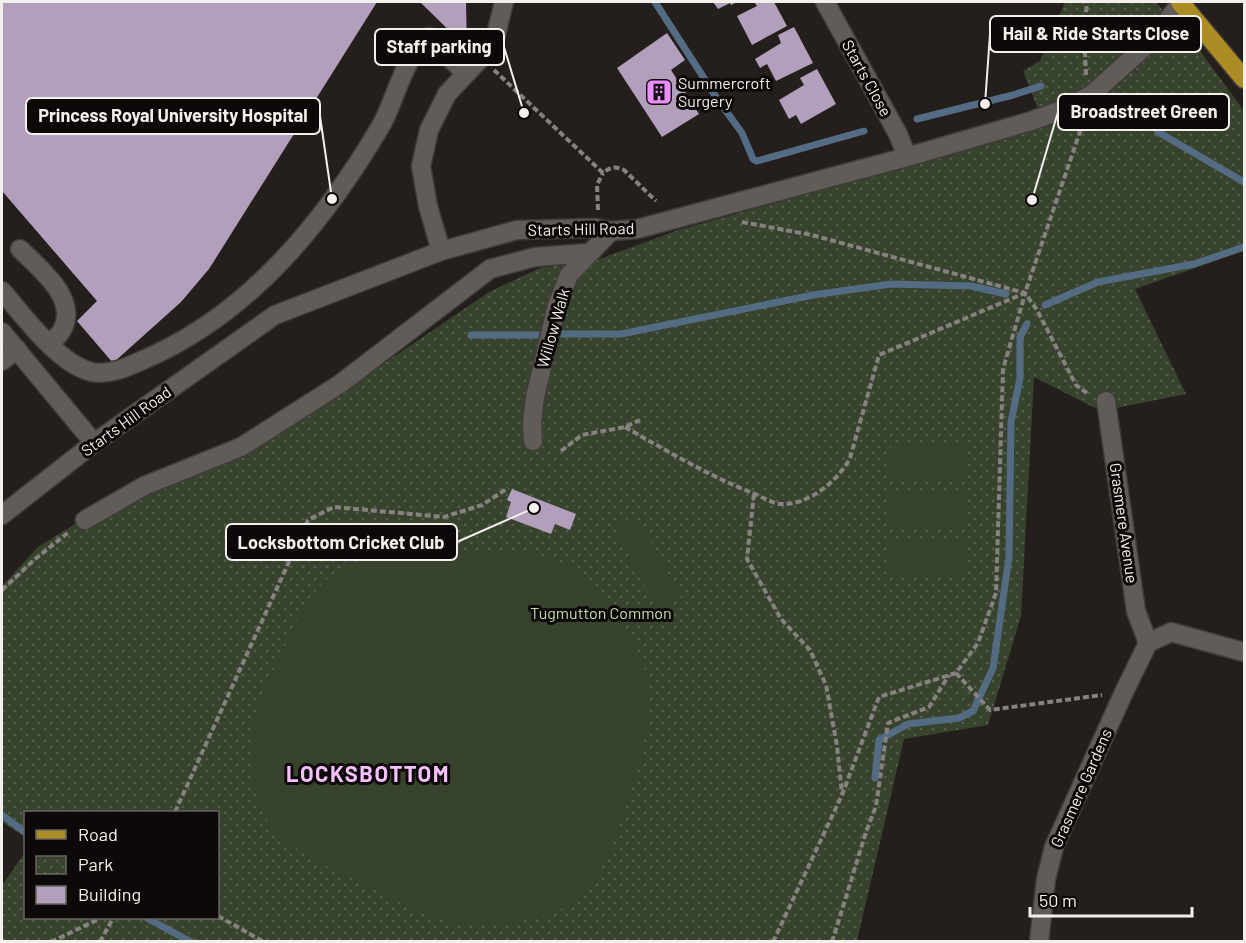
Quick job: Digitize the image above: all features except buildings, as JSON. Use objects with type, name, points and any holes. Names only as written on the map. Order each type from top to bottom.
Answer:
[{"type":"main road","points":[[1181,2],[1245,79]]},
{"type":"street","points":[[441,251],[428,206],[422,166],[429,130],[447,94],[481,58],[496,36],[504,2]]},
{"type":"street","name":"Starts Close","points":[[825,2],[894,126],[907,157]]},
{"type":"street","name":"Starts Hill Road","points":[[2,515],[94,443],[275,315],[441,251],[517,230],[637,229],[907,157],[1031,121],[1059,111],[1091,95],[1150,42],[1181,2]]},
{"type":"street","points":[[2,291],[49,344],[70,363],[92,372],[117,372],[176,345],[224,313],[280,264],[332,201],[383,122],[414,52],[429,37],[465,73]]},
{"type":"street","name":"Willow Walk","points":[[533,441],[532,423],[535,397],[556,305],[568,275],[611,231]]},
{"type":"street","points":[[20,249],[63,298],[68,314],[62,331],[49,344]]},
{"type":"street","points":[[85,520],[144,486],[241,447],[340,384],[490,269],[536,257],[588,253]]},
{"type":"street","points":[[2,332],[94,443]]},
{"type":"street","points":[[2,361],[17,349]]},
{"type":"street","name":"Grasmere Avenue","points":[[1106,401],[1137,611],[1148,643]]},
{"type":"street","points":[[1148,643],[1171,632],[1245,652]]},
{"type":"street","name":"Grasmere Gardens","points":[[1039,942],[1046,879],[1054,847],[1148,643]]},
{"type":"path","points":[[773,942],[842,795],[879,697],[956,673],[978,643],[996,593],[1003,369],[1025,293],[1091,95],[1084,70],[1087,2]]},
{"type":"path","points":[[481,58],[603,173]]},
{"type":"path","points":[[602,214],[598,211],[596,194],[599,178],[609,168],[617,167],[624,170],[656,201]]},
{"type":"path","points":[[732,220],[812,235],[1025,293],[1037,310],[1076,385],[1084,392],[1106,401]]},
{"type":"path","points":[[624,427],[722,481],[780,504],[800,500],[816,494],[843,473],[850,458],[879,355],[1025,293]]},
{"type":"path","points":[[561,451],[582,435],[624,427],[640,420]]},
{"type":"path","points":[[177,811],[308,520],[334,507],[444,517],[482,505],[508,488]]},
{"type":"path","points":[[754,494],[747,559],[781,619],[810,650],[826,685],[837,746],[842,795]]},
{"type":"path","points":[[2,590],[34,560],[85,520]]},
{"type":"path","points":[[956,673],[990,710],[1124,692]]},
{"type":"path","points":[[832,942],[876,806],[888,723],[929,707],[949,675]]},
{"type":"path","points":[[219,917],[264,942]]},
{"type":"path","points":[[51,942],[99,919]]},
{"type":"path","points":[[100,942],[112,919]]},
{"type":"green space","name":"Tugmutton Common","points":[[1065,2],[1156,2],[1183,36],[1198,48],[1244,111],[1244,251],[1135,289],[1186,394],[1101,411],[1034,377],[1021,616],[988,725],[904,739],[857,941],[2,941],[2,885],[24,854],[24,919],[219,919],[219,811],[24,811],[24,836],[2,822],[2,584],[38,547],[144,481],[260,440],[364,377],[489,292],[540,268],[594,261],[678,230],[904,167],[1044,124],[1023,71],[1040,61]]},
{"type":"green space","points":[[891,444],[968,446],[967,482],[890,480]]},
{"type":"green space","points":[[889,492],[966,494],[965,530],[888,528]]},
{"type":"green space","points":[[636,515],[681,598],[658,610],[614,527]]},
{"type":"green space","points":[[888,539],[965,541],[964,577],[887,575]]},
{"type":"green space","points":[[501,551],[544,556],[562,563],[592,583],[605,597],[628,633],[645,668],[649,691],[648,721],[638,768],[616,835],[601,870],[587,890],[569,905],[546,915],[506,923],[466,924],[436,918],[409,907],[315,860],[286,841],[263,812],[256,795],[252,777],[252,739],[254,721],[261,697],[293,628],[312,595],[331,576],[351,565],[371,559]]},
{"type":"waterway","points":[[655,2],[742,133],[753,159],[757,161],[864,131]]},
{"type":"waterway","points":[[917,119],[1041,86]]},
{"type":"waterway","points":[[1158,132],[1244,182]]},
{"type":"waterway","points":[[1045,305],[1098,282],[1194,264],[1244,247]]},
{"type":"waterway","points":[[557,334],[621,334],[813,295],[891,284],[971,286],[1006,294]]},
{"type":"waterway","points":[[875,778],[879,740],[908,724],[959,718],[973,711],[993,668],[1009,557],[1011,422],[1020,378],[1020,337],[1027,324]]},
{"type":"waterway","points":[[471,335],[543,335]]},
{"type":"waterway","points":[[2,815],[24,832]]},
{"type":"waterway","points":[[149,919],[191,942]]},
{"type":"place","name":"Summercroft Surgery","points":[[659,92]]},
{"type":"place","name":"Hail & Ride Starts Close","points":[[985,104]]},
{"type":"place","name":"Staff parking","points":[[524,113]]},
{"type":"place","name":"Princess Royal University Hospital","points":[[332,199]]},
{"type":"place","name":"Broadstreet Green","points":[[1032,200]]},
{"type":"place","name":"Locksbottom Cricket Club","points":[[534,508]]},
{"type":"district","name":"LOCKSBOTTOM","points":[[368,774]]}]
